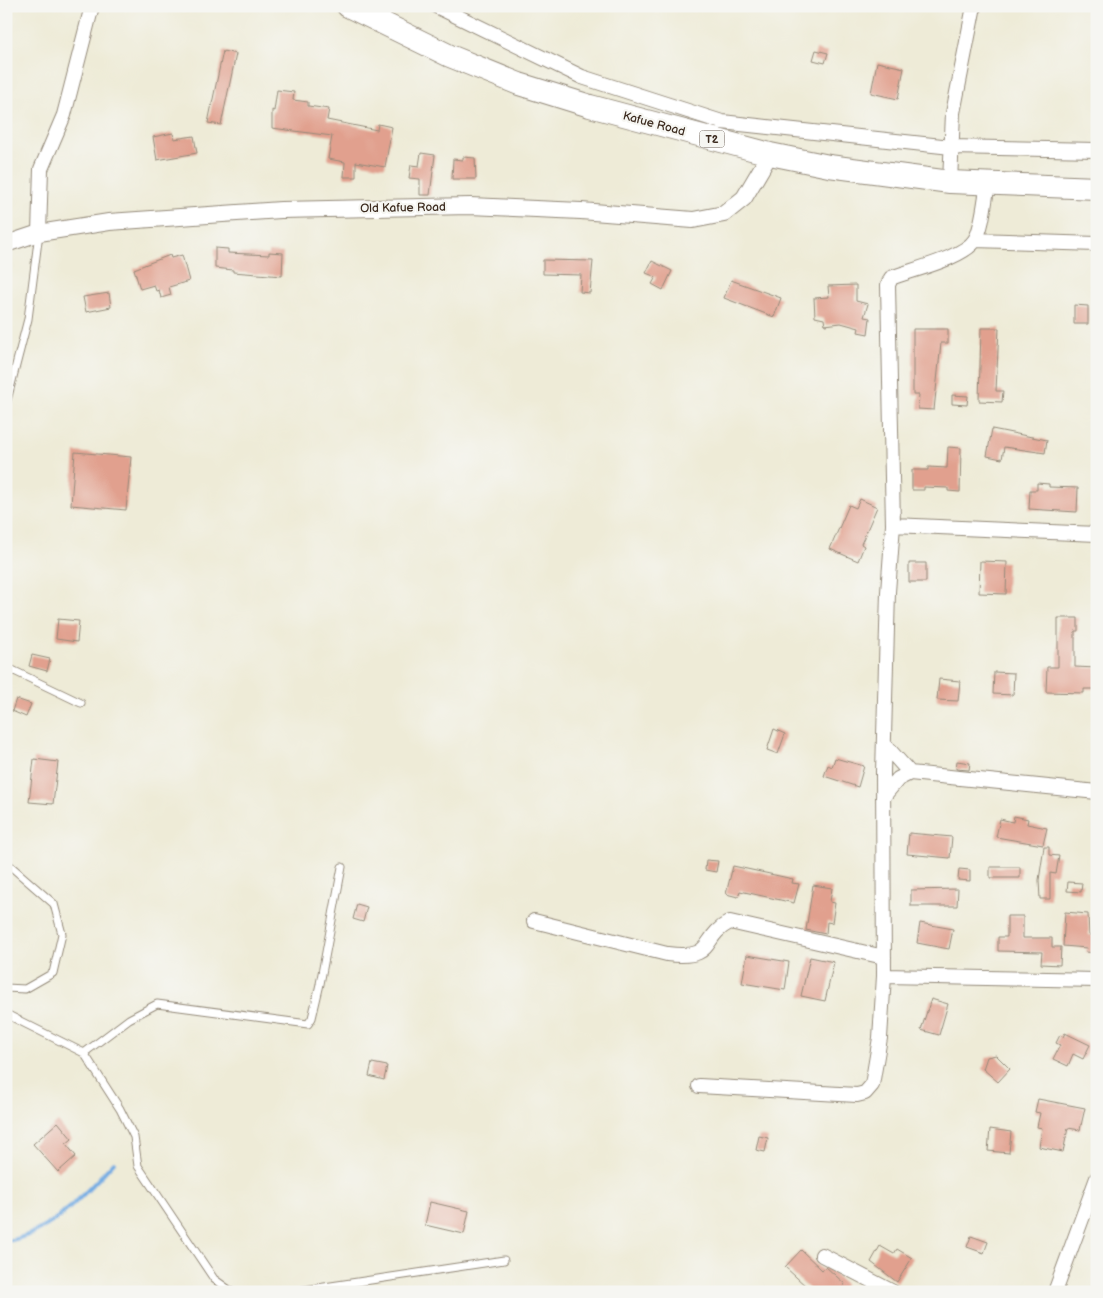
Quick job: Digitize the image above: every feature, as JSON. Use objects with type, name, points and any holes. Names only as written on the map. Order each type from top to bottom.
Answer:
[{"type":"highway","name":"Kafue Road","points":[[348,6],[450,56],[520,84],[590,106],[770,154],[829,166],[950,182],[1097,188]]},
{"type":"street","points":[[39,233],[41,169],[64,115],[92,6]]},
{"type":"street","points":[[436,6],[582,77],[722,122],[951,146],[1097,150]]},
{"type":"street","points":[[950,182],[953,113],[959,73],[974,6]]},
{"type":"street","name":"Old Kafue Road","points":[[6,244],[39,233],[108,222],[281,210],[470,206],[580,211],[694,220],[724,214],[744,198],[770,154]]},
{"type":"street","points":[[699,1086],[790,1093],[856,1095],[865,1093],[872,1085],[880,1038],[884,976],[882,797],[887,636],[893,526],[889,280],[950,257],[970,246],[975,240],[988,183]]},
{"type":"street","points":[[975,240],[1097,244]]},
{"type":"street","points":[[893,526],[1097,534]]},
{"type":"street","points":[[884,744],[910,773]]},
{"type":"street","points":[[882,797],[898,779],[910,773],[1097,792]]},
{"type":"street","points":[[534,921],[667,954],[690,956],[707,948],[723,926],[730,922],[884,957]]},
{"type":"street","points":[[884,976],[1097,980]]},
{"type":"street","points":[[1055,1292],[1097,1178]]},
{"type":"street","points":[[822,1256],[893,1292]]},
{"type":"lane","points":[[6,404],[28,319],[39,233]]},
{"type":"lane","points":[[6,666],[81,703]]},
{"type":"lane","points":[[6,988],[25,989],[52,972],[62,934],[54,904],[7,863]]},
{"type":"lane","points":[[84,1053],[129,1018],[157,1004],[308,1024],[312,1018],[320,984],[342,867]]},
{"type":"lane","points":[[6,1014],[84,1053],[120,1109],[134,1137],[138,1166],[214,1279],[232,1292]]},
{"type":"lane","points":[[291,1292],[504,1260]]},
{"type":"building","points":[[816,50],[828,53],[825,63],[813,60]]},
{"type":"building","points":[[223,51],[236,54],[221,125],[208,123]]},
{"type":"building","points":[[877,62],[904,68],[898,99],[871,93]]},
{"type":"building","points":[[277,90],[294,92],[293,100],[308,102],[308,106],[329,109],[327,120],[377,130],[378,124],[392,127],[385,167],[356,162],[356,177],[344,177],[345,162],[328,159],[332,136],[272,128],[272,110],[274,111]]},
{"type":"building","points":[[173,133],[174,139],[194,136],[197,153],[157,160],[153,137]]},
{"type":"building","points":[[421,153],[435,155],[430,195],[420,195],[420,179],[409,178],[411,165],[419,166]]},
{"type":"building","points":[[463,157],[475,158],[476,179],[452,179],[453,159],[463,160]]},
{"type":"building","points":[[215,248],[228,249],[228,253],[269,255],[269,252],[283,253],[282,276],[233,272],[233,270],[215,268]]},
{"type":"building","points":[[170,255],[171,258],[182,255],[189,281],[169,287],[171,295],[161,298],[159,290],[156,291],[154,285],[140,289],[134,269]]},
{"type":"building","points":[[543,260],[593,261],[590,293],[580,292],[581,275],[543,274]]},
{"type":"building","points":[[652,261],[672,271],[663,290],[652,284],[656,277],[646,273]]},
{"type":"building","points":[[731,280],[781,298],[774,317],[724,298]]},
{"type":"building","points":[[856,285],[856,301],[868,304],[864,317],[870,318],[868,334],[858,332],[859,328],[841,323],[825,325],[824,319],[815,317],[814,298],[829,297],[828,286]]},
{"type":"building","points":[[109,293],[111,307],[86,312],[83,297]]},
{"type":"building","points":[[1074,305],[1088,306],[1088,324],[1074,324]]},
{"type":"building","points":[[981,328],[999,328],[996,391],[1003,391],[1002,402],[979,401]]},
{"type":"building","points":[[913,329],[948,329],[948,343],[941,343],[934,410],[918,409],[919,395],[913,395]]},
{"type":"building","points":[[952,395],[968,396],[967,405],[952,404]]},
{"type":"building","points":[[992,429],[1047,440],[1045,453],[1004,447],[1002,459],[987,456]]},
{"type":"building","points":[[948,447],[961,448],[960,492],[948,491],[948,488],[924,487],[924,490],[912,490],[912,470],[928,470],[928,467],[947,468]]},
{"type":"building","points":[[75,452],[131,457],[126,510],[71,505]]},
{"type":"building","points":[[1037,483],[1049,484],[1049,487],[1078,488],[1077,512],[1029,509],[1030,490],[1037,490]]},
{"type":"building","points":[[860,499],[877,507],[861,544],[864,546],[858,561],[830,549],[849,505],[856,508]]},
{"type":"building","points":[[980,561],[1007,562],[1006,594],[979,593]]},
{"type":"building","points":[[909,563],[926,563],[926,582],[909,582]]},
{"type":"building","points":[[1058,618],[1078,618],[1078,631],[1075,631],[1075,667],[1097,668],[1097,689],[1084,689],[1084,693],[1046,692],[1047,667],[1058,667]]},
{"type":"building","points":[[58,619],[79,621],[77,642],[56,639]]},
{"type":"building","points":[[32,655],[50,659],[47,671],[29,666]]},
{"type":"building","points":[[994,672],[1014,673],[1013,695],[993,694]]},
{"type":"building","points":[[939,679],[960,681],[958,701],[937,700]]},
{"type":"building","points":[[16,699],[31,704],[26,717],[12,711]]},
{"type":"building","points":[[774,729],[785,734],[778,754],[767,750]]},
{"type":"building","points":[[835,758],[864,766],[858,787],[824,776],[828,765],[832,767]]},
{"type":"building","points":[[34,759],[58,762],[53,804],[29,802]]},
{"type":"building","points":[[957,761],[970,763],[969,770],[956,769]]},
{"type":"building","points":[[1014,816],[1028,819],[1027,824],[1047,828],[1043,845],[996,837],[1000,819],[1013,822]]},
{"type":"building","points":[[909,833],[952,837],[950,858],[907,854]]},
{"type":"building","points":[[1044,847],[1049,847],[1049,855],[1059,856],[1056,874],[1050,873],[1050,899],[1040,899],[1039,880]]},
{"type":"building","points":[[706,860],[718,861],[716,872],[705,870]]},
{"type":"building","points":[[733,866],[793,879],[792,883],[799,884],[794,903],[740,891],[738,897],[726,894]]},
{"type":"building","points":[[990,867],[1020,867],[1020,878],[990,878]]},
{"type":"building","points":[[959,869],[970,870],[970,881],[958,880]]},
{"type":"building","points":[[1068,882],[1082,883],[1081,892],[1067,891]]},
{"type":"building","points":[[813,885],[832,888],[830,902],[835,903],[832,923],[827,922],[826,934],[806,930]]},
{"type":"building","points":[[958,889],[957,906],[911,906],[911,890]]},
{"type":"building","points":[[357,904],[367,907],[363,922],[353,919]]},
{"type":"building","points":[[1065,912],[1088,914],[1089,935],[1097,936],[1097,953],[1086,952],[1087,948],[1063,946]]},
{"type":"building","points":[[1007,916],[1023,916],[1023,938],[1052,938],[1052,947],[1061,947],[1060,965],[1041,964],[1042,952],[998,951],[998,937],[1007,937]]},
{"type":"building","points":[[920,923],[953,929],[949,949],[917,943]]},
{"type":"building","points":[[747,955],[789,962],[785,990],[742,983]]},
{"type":"building","points":[[810,957],[834,962],[825,1001],[801,996]]},
{"type":"building","points":[[931,999],[948,1004],[939,1035],[921,1030]]},
{"type":"building","points":[[1065,1033],[1090,1045],[1083,1059],[1073,1054],[1068,1066],[1053,1059],[1060,1045],[1056,1043],[1060,1035],[1063,1037]]},
{"type":"building","points":[[996,1055],[1010,1069],[998,1082],[983,1069],[987,1057]]},
{"type":"building","points":[[372,1063],[387,1066],[384,1080],[369,1076]]},
{"type":"building","points":[[1038,1099],[1085,1108],[1080,1130],[1068,1128],[1063,1152],[1039,1147],[1042,1128],[1037,1127],[1040,1113],[1035,1112]]},
{"type":"building","points":[[58,1122],[72,1139],[66,1144],[76,1156],[58,1172],[33,1144]]},
{"type":"building","points":[[990,1129],[1011,1132],[1009,1153],[988,1151]]},
{"type":"building","points":[[759,1136],[768,1138],[765,1152],[756,1150]]},
{"type":"building","points":[[430,1202],[469,1211],[464,1234],[425,1225]]},
{"type":"building","points":[[971,1236],[988,1242],[984,1253],[967,1247]]},
{"type":"building","points":[[880,1246],[894,1254],[897,1249],[912,1258],[897,1282],[871,1262]]},
{"type":"building","points":[[801,1250],[822,1270],[826,1267],[845,1284],[843,1287],[848,1292],[812,1292],[785,1267]]},
{"type":"waterway","points":[[6,1241],[23,1237],[38,1230],[66,1211],[114,1162]]}]
